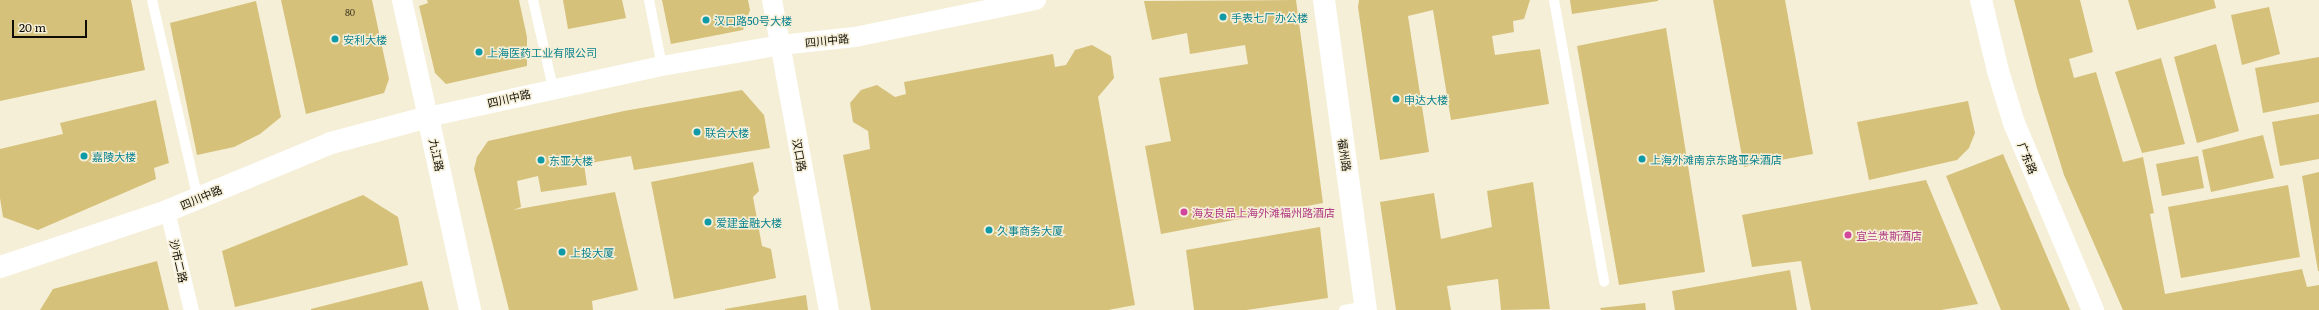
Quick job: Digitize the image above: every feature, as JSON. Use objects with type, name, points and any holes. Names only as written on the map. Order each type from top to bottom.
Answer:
[{"type":"street","name":"九江路","points":[[402,0],[470,310]]},
{"type":"street","name":"汉口路","points":[[772,0],[828,310]]},
{"type":"street","name":"四川中路","points":[[0,267],[167,211],[331,143],[428,117],[553,88],[662,66],[781,45],[855,37],[1036,0]]},
{"type":"street","name":"福州路","points":[[1324,0],[1366,308]]},
{"type":"street","name":"广东路","points":[[1981,0],[1998,71],[2014,123],[2093,310]]},
{"type":"street","name":"沙市二路","points":[[167,211],[190,310]]},
{"type":"lane","points":[[152,0],[198,198]]},
{"type":"lane","points":[[534,0],[553,88]]},
{"type":"lane","points":[[649,0],[662,66]]},
{"type":"lane","points":[[1554,0],[1604,282]]},
{"type":"lane","points":[[1344,310],[1366,308]]},
{"type":"building","points":[[0,0],[131,0],[145,70],[0,101]]},
{"type":"building","name":"安利大楼","points":[[281,0],[372,0],[389,79],[384,93],[306,114]]},
{"type":"building","name":"上海医药工业有限公司","points":[[427,0],[519,0],[527,37],[527,66],[446,84],[435,73],[419,6],[428,3]]},
{"type":"building","points":[[563,0],[622,0],[626,18],[568,29]]},
{"type":"building","name":"汉口路50号大楼","points":[[662,0],[748,0],[750,10],[743,30],[671,44]]},
{"type":"building","points":[[1296,0],[1323,203],[1161,234],[1145,146],[1171,141],[1159,78],[1248,64],[1245,45],[1190,54],[1187,33],[1152,40],[1144,1]]},
{"type":"building","name":"申达大楼","points":[[1359,0],[1530,0],[1524,19],[1513,21],[1514,32],[1492,36],[1495,55],[1540,49],[1549,104],[1451,120],[1433,10],[1408,16],[1429,152],[1380,160],[1358,7]]},
{"type":"building","points":[[1570,0],[1658,0],[1658,1],[1572,14]]},
{"type":"building","points":[[1713,0],[1785,0],[1813,154],[1744,167]]},
{"type":"building","points":[[2014,0],[2080,0],[2093,52],[2069,59],[2074,78],[2096,72],[2123,162],[2143,157],[2154,213],[2150,214],[2165,294],[2302,269],[2307,287],[2319,285],[2319,310],[2123,310],[2064,175],[2037,88]]},
{"type":"building","points":[[2128,0],[2214,0],[2216,8],[2137,30]]},
{"type":"building","points":[[256,1],[281,117],[260,134],[234,147],[197,155],[170,23]]},
{"type":"building","points":[[2269,7],[2280,54],[2242,65],[2231,15]]},
{"type":"building","name":"上海外滩南京东路亚朵酒店","points":[[1666,28],[1705,272],[1619,285],[1577,46]]},
{"type":"building","points":[[2216,44],[2239,131],[2197,143],[2174,57]]},
{"type":"building","name":"久事商务大厦","points":[[1092,45],[1111,56],[1114,78],[1098,97],[1135,305],[1108,310],[871,310],[843,155],[870,149],[868,131],[853,122],[850,103],[861,90],[877,85],[895,97],[906,94],[904,82],[1053,54],[1055,67],[1066,65],[1075,50]]},
{"type":"building","points":[[2319,57],[2319,102],[2263,113],[2255,68]]},
{"type":"building","points":[[2161,58],[2185,144],[2142,153],[2115,72]]},
{"type":"building","points":[[742,90],[764,115],[770,148],[634,170],[631,156],[584,164],[587,185],[541,192],[538,176],[517,181],[521,207],[513,210],[615,192],[638,290],[592,301],[593,310],[509,310],[474,169],[477,157],[488,141],[624,111]]},
{"type":"building","name":"嘉陵大楼","points":[[156,100],[169,163],[154,168],[156,179],[38,230],[3,217],[0,198],[0,149],[63,134],[60,123]]},
{"type":"building","points":[[1968,101],[1975,133],[1969,148],[1957,160],[1869,180],[1857,122]]},
{"type":"building","points":[[2319,114],[2319,159],[2280,166],[2272,122]]},
{"type":"building","points":[[2263,135],[2274,178],[2211,192],[2202,150]]},
{"type":"building","points":[[2003,154],[2070,310],[2001,310],[1946,176]]},
{"type":"building","points":[[2198,156],[2204,188],[2162,196],[2156,164]]},
{"type":"building","name":"爱建金融大楼","points":[[753,162],[759,191],[753,197],[762,246],[771,249],[776,278],[674,299],[651,182]]},
{"type":"building","points":[[2319,172],[2319,271],[2318,271],[2302,176]]},
{"type":"building","points":[[1926,180],[1978,304],[1941,310],[1811,310],[1801,261],[1752,267],[1742,215]]},
{"type":"building","points":[[1533,182],[1550,309],[1501,310],[1498,279],[1447,286],[1451,310],[1396,310],[1380,202],[1434,193],[1441,239],[1492,227],[1487,191]]},
{"type":"building","points":[[2288,185],[2300,257],[2181,278],[2168,207]]},
{"type":"building","points":[[363,195],[398,217],[408,265],[235,307],[222,251]]},
{"type":"building","points":[[1320,227],[1328,298],[1247,310],[1194,310],[1186,250]]},
{"type":"building","points":[[157,261],[169,310],[40,310],[53,289]]},
{"type":"building","points":[[1790,270],[1797,310],[1675,310],[1672,291]]},
{"type":"building","points":[[422,281],[429,310],[311,310],[311,309]]},
{"type":"building","points":[[806,295],[808,310],[725,310],[725,309]]},
{"type":"building","points":[[1645,303],[1646,310],[1601,310],[1600,308]]},
{"type":"place","name":"手表七厂办公楼","points":[[1223,17]]},
{"type":"place","name":"汉口路50号大楼","points":[[706,20]]},
{"type":"place","name":"安利大楼","points":[[335,39]]},
{"type":"place","name":"上海医药工业有限公司","points":[[479,52]]},
{"type":"place","name":"申达大楼","points":[[1396,99]]},
{"type":"place","name":"联合大楼","points":[[697,132]]},
{"type":"place","name":"嘉陵大楼","points":[[84,156]]},
{"type":"place","name":"上海外滩南京东路亚朵酒店","points":[[1642,159]]},
{"type":"place","name":"东亚大楼","points":[[541,160]]},
{"type":"place","name":"海友良品上海外滩福州路酒店","points":[[1184,212]]},
{"type":"place","name":"爱建金融大楼","points":[[708,222]]},
{"type":"place","name":"久事商务大厦","points":[[989,230]]},
{"type":"place","name":"宜兰贵斯酒店","points":[[1848,235]]},
{"type":"place","name":"上投大厦","points":[[562,252]]}]
